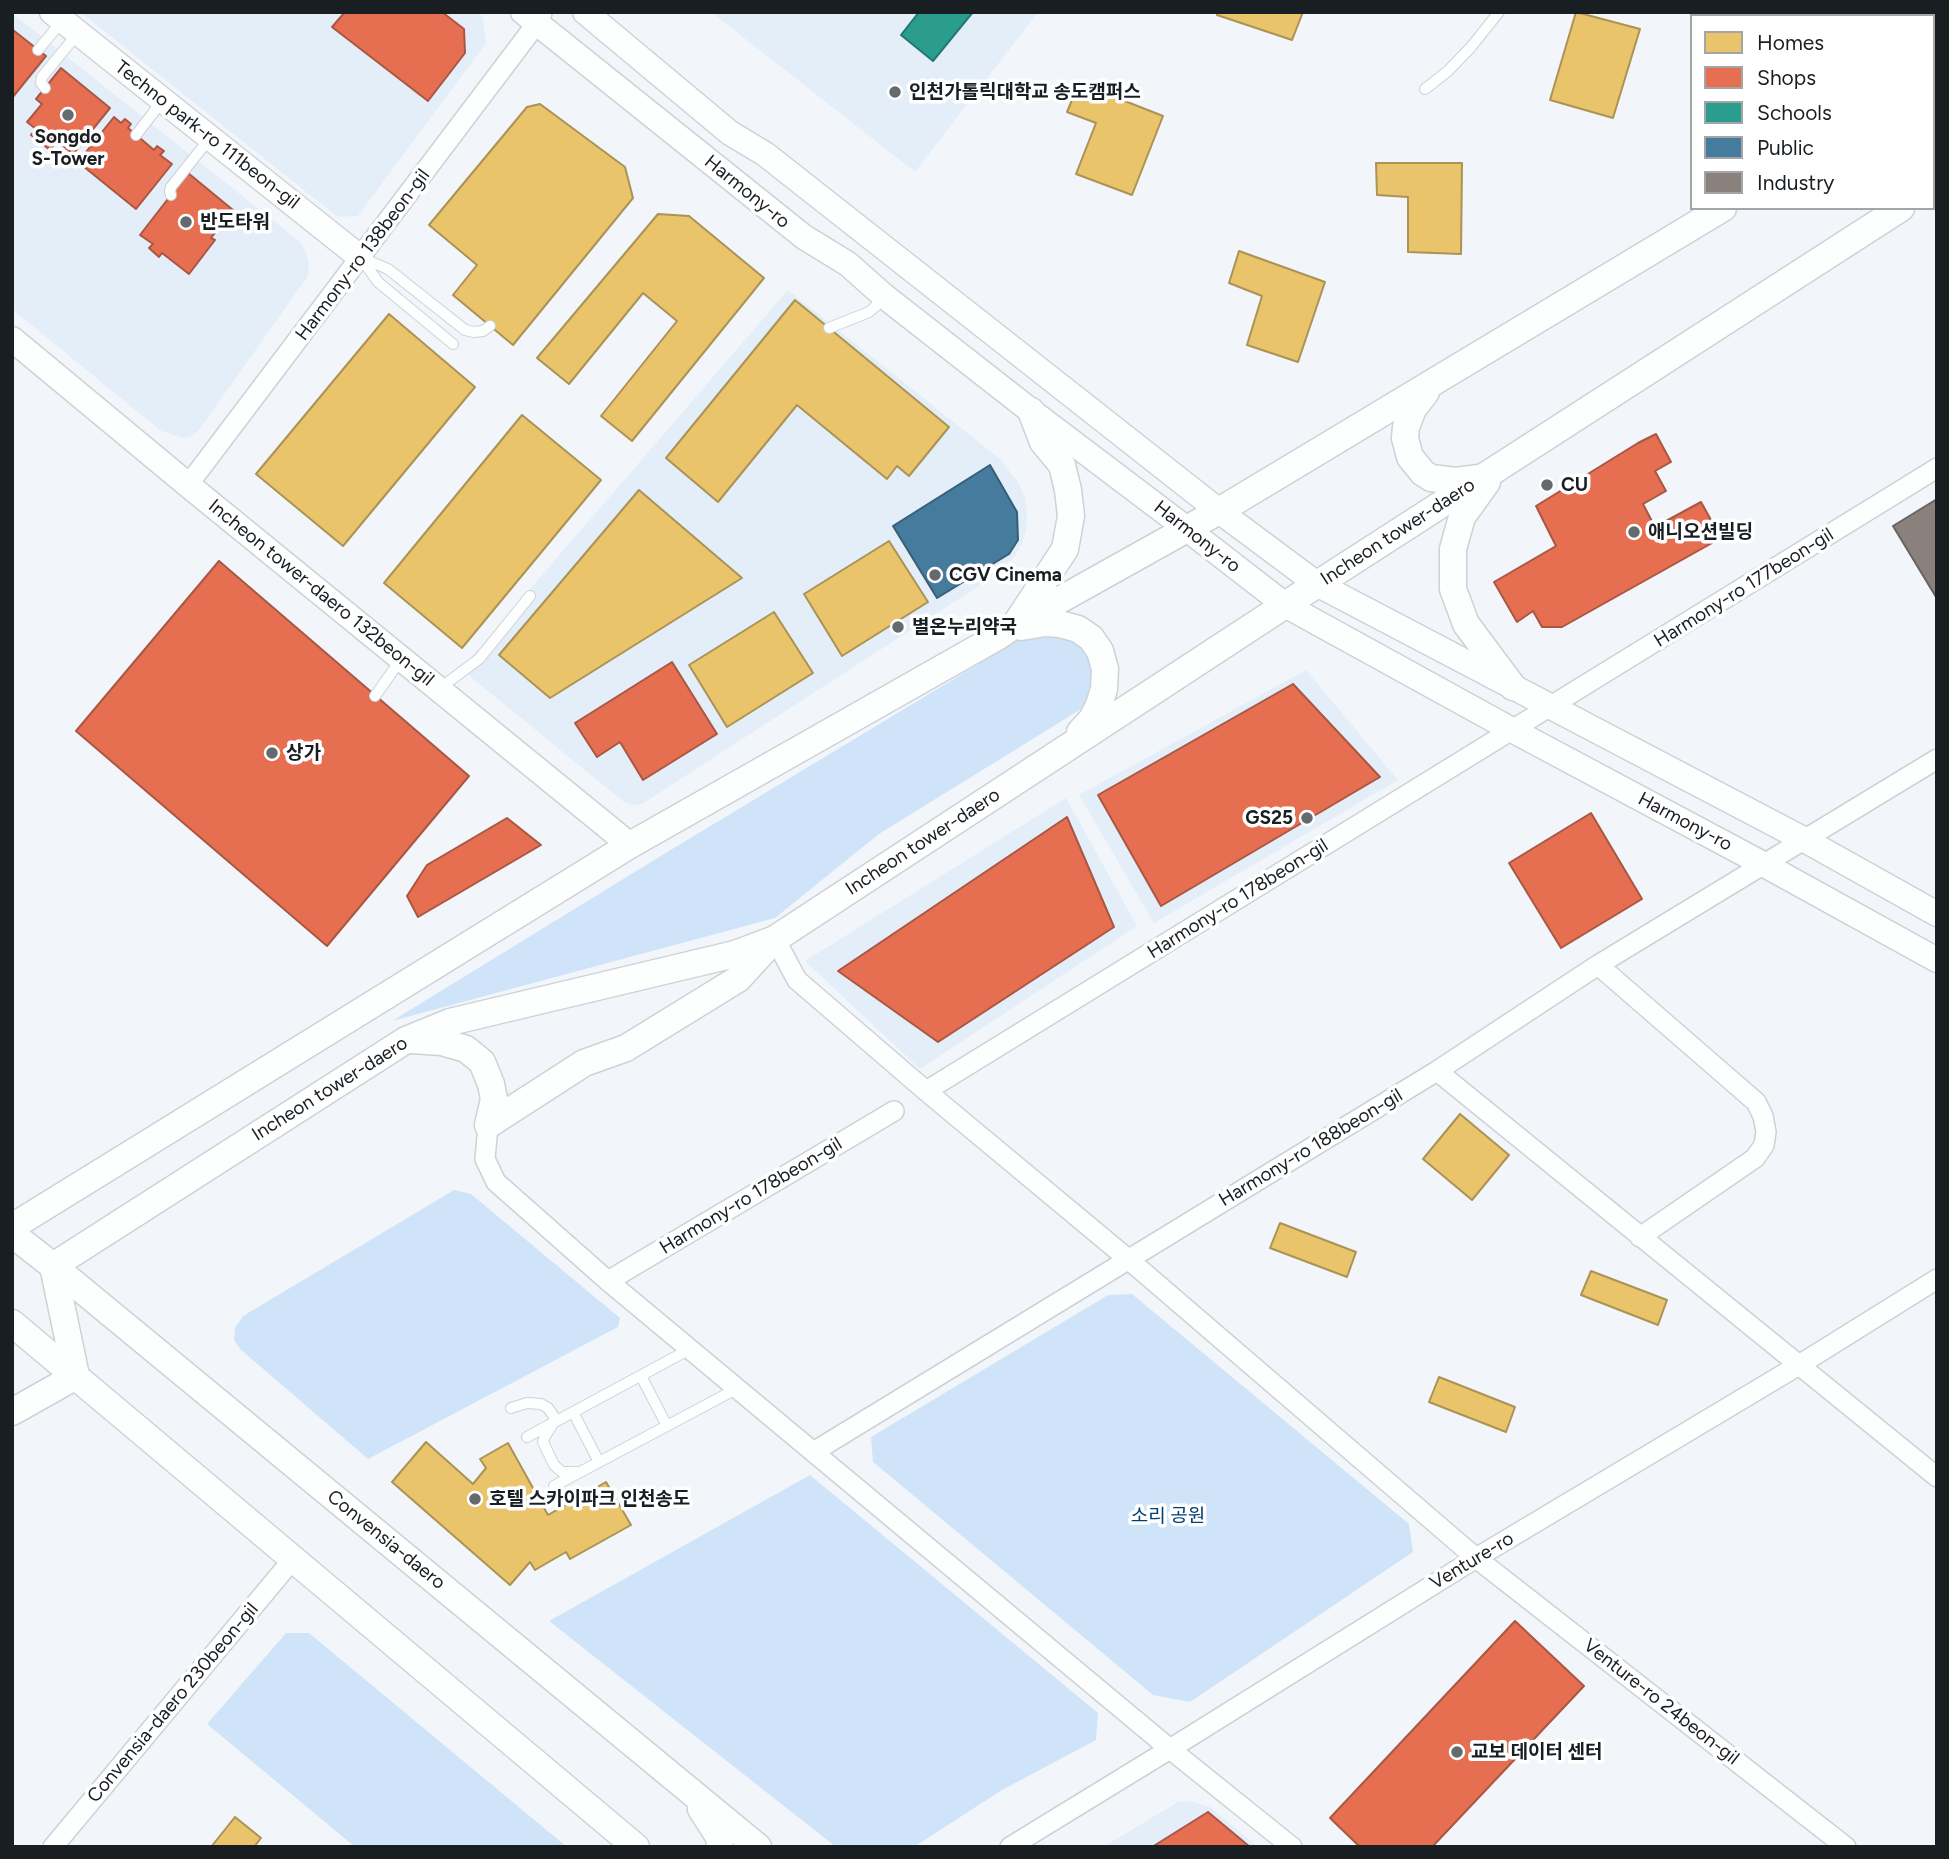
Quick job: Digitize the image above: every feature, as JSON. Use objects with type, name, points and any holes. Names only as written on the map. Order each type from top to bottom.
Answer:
[{"type":"main road","points":[[12,1227],[630,845],[1219,511],[1720,210]]},
{"type":"main road","name":"Incheon tower-daero","points":[[53,1266],[406,1040],[450,1022],[735,954],[775,939],[1284,605],[1898,210]]},
{"type":"main road","points":[[1434,382],[1408,419],[1405,438],[1410,457],[1423,473],[1431,478],[1456,481],[1490,473]]},
{"type":"main road","points":[[1006,631],[1065,550],[1071,516],[1062,465],[1043,442],[1031,411]]},
{"type":"main road","points":[[1490,473],[1462,517],[1452,549],[1453,589],[1465,624],[1513,687]]},
{"type":"main road","points":[[1006,631],[1045,622],[1060,624],[1078,629],[1091,638],[1100,651],[1105,679],[1099,705],[1082,730],[1047,760]]},
{"type":"main road","points":[[488,1125],[584,1063],[626,1048],[737,979],[775,939]]},
{"type":"main road","points":[[406,1040],[442,1042],[466,1049],[482,1062],[494,1099],[488,1125]]},
{"type":"main road","points":[[491,1084],[503,1096],[514,1100],[530,1098]]},
{"type":"main road","name":"Convensia-daero","points":[[12,1234],[758,1847]]},
{"type":"main road","points":[[53,1266],[76,1376]]},
{"type":"main road","points":[[12,1323],[636,1847]]},
{"type":"main road","points":[[12,1412],[76,1376]]},
{"type":"main road","points":[[683,1787],[710,1821],[719,1837],[720,1847]]},
{"type":"street","name":"Harmony-ro","points":[[585,12],[730,133],[765,154],[1219,511],[1317,584],[1803,839],[1937,914]]},
{"type":"street","name":"Harmony-ro","points":[[534,16],[804,237],[848,264],[884,296],[1031,411],[1284,605],[1937,960]]},
{"type":"street","name":"Harmony-ro 138beon-gil","points":[[188,485],[361,258],[534,16]]},
{"type":"street","name":"Techno park-ro 111beon-gil","points":[[64,22],[361,258]]},
{"type":"street","name":"Incheon tower-daero 132beon-gil","points":[[12,339],[630,845]]},
{"type":"street","name":"Harmony-ro 177beon-gil","points":[[1550,707],[1937,468]]},
{"type":"street","name":"Harmony-ro 178beon-gil","points":[[926,1091],[1550,707]]},
{"type":"street","name":"Harmony-ro 188beon-gil","points":[[815,1451],[1437,1071],[1598,965],[1937,759]]},
{"type":"street","name":"Venture-ro 24beon-gil","points":[[775,939],[797,981],[1128,1259],[1476,1558],[1846,1847]]},
{"type":"street","points":[[1598,965],[1756,1102],[1763,1116],[1766,1132],[1764,1145],[1755,1157],[1640,1237]]},
{"type":"street","points":[[1437,1071],[1937,1477]]},
{"type":"street","name":"Harmony-ro 178beon-gil","points":[[608,1280],[894,1111]]},
{"type":"street","points":[[488,1125],[485,1159],[496,1182],[608,1280],[1170,1749],[1292,1847]]},
{"type":"street","name":"Venture-ro","points":[[1010,1847],[1476,1558],[1799,1365],[1937,1279]]},
{"type":"street","name":"Convensia-daero 230beon-gil","points":[[53,1847],[293,1559]]},
{"type":"lane","points":[[1425,89],[1448,71],[1499,12]]},
{"type":"lane","points":[[38,50],[64,22]]},
{"type":"lane","points":[[45,88],[41,83],[64,22]]},
{"type":"lane","points":[[136,135],[163,100]]},
{"type":"lane","points":[[171,195],[172,187],[211,138]]},
{"type":"lane","points":[[361,258],[388,269],[465,330],[483,331],[490,326]]},
{"type":"lane","points":[[361,258],[378,282],[453,344]]},
{"type":"lane","points":[[829,328],[869,312],[884,296]]},
{"type":"lane","points":[[439,689],[479,659],[530,596]]},
{"type":"lane","points":[[375,696],[402,658]]},
{"type":"lane","points":[[527,1437],[691,1349]]},
{"type":"lane","points":[[641,1376],[667,1426]]},
{"type":"lane","points":[[554,1486],[738,1388]]},
{"type":"lane","points":[[511,1408],[527,1403],[541,1404],[560,1419]]},
{"type":"lane","points":[[573,1412],[599,1462]]},
{"type":"lane","points":[[560,1419],[547,1431],[543,1442],[554,1465],[562,1472],[568,1473],[588,1468]]},
{"type":"shaded area","points":[[80,12],[476,12],[483,18],[486,43],[358,216],[338,217]]},
{"type":"shaded area","name":"인천가톨릭대학교 송도캠퍼스","points":[[711,12],[1038,12],[915,172]]},
{"type":"shaded area","points":[[12,13],[299,241],[306,252],[308,276],[199,430],[192,436],[183,438],[161,431],[12,309]]},
{"type":"shaded area","points":[[788,290],[1000,459],[1018,482],[1025,498],[1027,514],[1022,544],[1015,556],[985,582],[642,804],[633,805],[624,802],[461,669]]},
{"type":"shaded area","points":[[1306,670],[1398,780],[1154,923],[1079,795]]},
{"type":"shaded area","points":[[1066,798],[1137,926],[920,1069],[805,961]]},
{"type":"shaded area","points":[[1190,1801],[1210,1807],[1258,1847],[1103,1847],[1178,1802]]},
{"type":"green space","points":[[1062,633],[1091,653],[1096,670],[1090,702],[879,834],[775,918],[392,1021],[1025,636]]},
{"type":"green space","points":[[454,1190],[471,1194],[620,1318],[618,1327],[368,1459],[240,1349],[234,1340],[235,1328],[243,1316]]},
{"type":"green space","name":"소리 공원","points":[[1132,1294],[1409,1524],[1413,1552],[1190,1702],[1153,1695],[873,1462],[871,1437],[1108,1295]]},
{"type":"green space","points":[[810,1475],[1098,1713],[1096,1740],[1002,1790],[917,1845],[836,1847],[549,1621]]},
{"type":"green space","points":[[286,1633],[309,1633],[567,1847],[355,1847],[207,1724]]},
{"type":"building: Homes","points":[[1218,12],[1303,12],[1292,40],[1217,15]]},
{"type":"building: Homes","points":[[1576,12],[1640,29],[1613,118],[1550,100]]},
{"type":"building: Homes","points":[[1079,83],[1163,116],[1132,195],[1076,174],[1096,123],[1067,112]]},
{"type":"building: Homes","points":[[540,104],[625,167],[633,198],[513,345],[453,295],[477,265],[429,225],[527,107]]},
{"type":"building: Homes","points":[[1376,163],[1462,163],[1461,254],[1408,252],[1408,197],[1377,195]]},
{"type":"building: Homes","points":[[658,214],[689,216],[764,278],[632,441],[601,416],[677,321],[643,293],[569,384],[537,358]]},
{"type":"building: Homes","points":[[1239,251],[1325,282],[1298,362],[1247,345],[1262,296],[1229,283]]},
{"type":"building: Homes","points":[[795,300],[949,427],[909,476],[897,466],[887,479],[797,405],[718,502],[666,458]]},
{"type":"building: Homes","points":[[389,314],[475,387],[343,546],[256,474]]},
{"type":"building: Homes","points":[[522,415],[601,480],[462,648],[384,583]]},
{"type":"building: Homes","points":[[639,490],[742,578],[550,698],[499,655]]},
{"type":"building: Homes","points":[[889,541],[928,602],[842,656],[804,594]]},
{"type":"building: Homes","points":[[774,612],[813,673],[727,727],[689,665]]},
{"type":"building: Homes","points":[[1460,1114],[1509,1155],[1472,1200],[1423,1159]]},
{"type":"building: Homes","points":[[1280,1223],[1356,1252],[1347,1277],[1270,1248]]},
{"type":"building: Homes","points":[[1591,1271],[1667,1300],[1658,1325],[1581,1295]]},
{"type":"building: Homes","points":[[1439,1377],[1515,1407],[1506,1432],[1429,1402]]},
{"type":"building: Homes","name":"호텔 스카이파크 인천송도","points":[[426,1442],[473,1484],[486,1468],[480,1459],[508,1443],[548,1515],[606,1482],[631,1525],[570,1559],[566,1552],[535,1570],[530,1562],[510,1585],[392,1482]]},
{"type":"building: Homes","points":[[235,1817],[261,1838],[254,1847],[211,1847]]},
{"type":"building: Shops","points":[[345,12],[442,12],[464,29],[465,53],[428,101],[332,27]]},
{"type":"building: Shops","points":[[12,31],[46,56],[12,98]]},
{"type":"building: Shops","name":"Songdo S-Tower","points":[[61,68],[110,108],[73,154],[57,141],[50,150],[31,135],[36,129],[27,122],[42,104],[36,99]]},
{"type":"building: Shops","points":[[114,117],[121,123],[125,119],[131,124],[128,128],[154,150],[157,146],[164,151],[160,155],[172,164],[136,209],[78,162]]},
{"type":"building: Shops","name":"반도타워","points":[[188,173],[233,210],[211,238],[215,240],[189,274],[162,253],[159,257],[149,248],[153,244],[140,235]]},
{"type":"building: Shops","name":"애니오션빌딩","points":[[1656,434],[1671,462],[1655,471],[1666,491],[1643,504],[1655,527],[1701,502],[1721,538],[1562,627],[1542,627],[1533,611],[1517,622],[1494,582],[1556,546],[1536,506]]},
{"type":"building: Shops","name":"상가","points":[[219,561],[469,776],[327,946],[76,731]]},
{"type":"building: Shops","points":[[672,662],[717,734],[643,780],[620,742],[597,757],[575,723]]},
{"type":"building: Shops","points":[[1293,684],[1380,777],[1161,906],[1098,795]]},
{"type":"building: Shops","points":[[1591,813],[1642,899],[1561,948],[1509,863]]},
{"type":"building: Shops","points":[[1067,817],[1114,927],[938,1042],[838,971]]},
{"type":"building: Shops","points":[[507,818],[541,845],[418,917],[407,896],[427,865]]},
{"type":"building: Shops","name":"교보 데이터 센터","points":[[1515,1621],[1584,1686],[1432,1847],[1360,1847],[1330,1818]]},
{"type":"building: Shops","points":[[1208,1812],[1250,1847],[1152,1847]]},
{"type":"building: Schools","points":[[919,12],[973,12],[933,61],[901,35]]},
{"type":"building: Public","points":[[990,465],[1017,512],[1018,540],[1009,554],[937,598],[893,526]]},
{"type":"building: Industry","points":[[1937,499],[1937,597],[1936,597],[1893,526]]},
{"type":"place","name":"인천가톨릭대학교 송도캠퍼스","points":[[895,92]]},
{"type":"place","name":"Songdo S-Tower","points":[[68,115]]},
{"type":"place","name":"반도타워","points":[[186,222]]},
{"type":"place","name":"CU","points":[[1547,485]]},
{"type":"place","name":"애니오션빌딩","points":[[1634,532]]},
{"type":"place","name":"CGV Cinema","points":[[935,575]]},
{"type":"place","name":"별온누리약국","points":[[898,627]]},
{"type":"place","name":"상가","points":[[272,753]]},
{"type":"place","name":"GS25","points":[[1307,818]]},
{"type":"place","name":"호텔 스카이파크 인천송도","points":[[475,1499]]},
{"type":"place","name":"교보 데이터 센터","points":[[1457,1752]]}]
